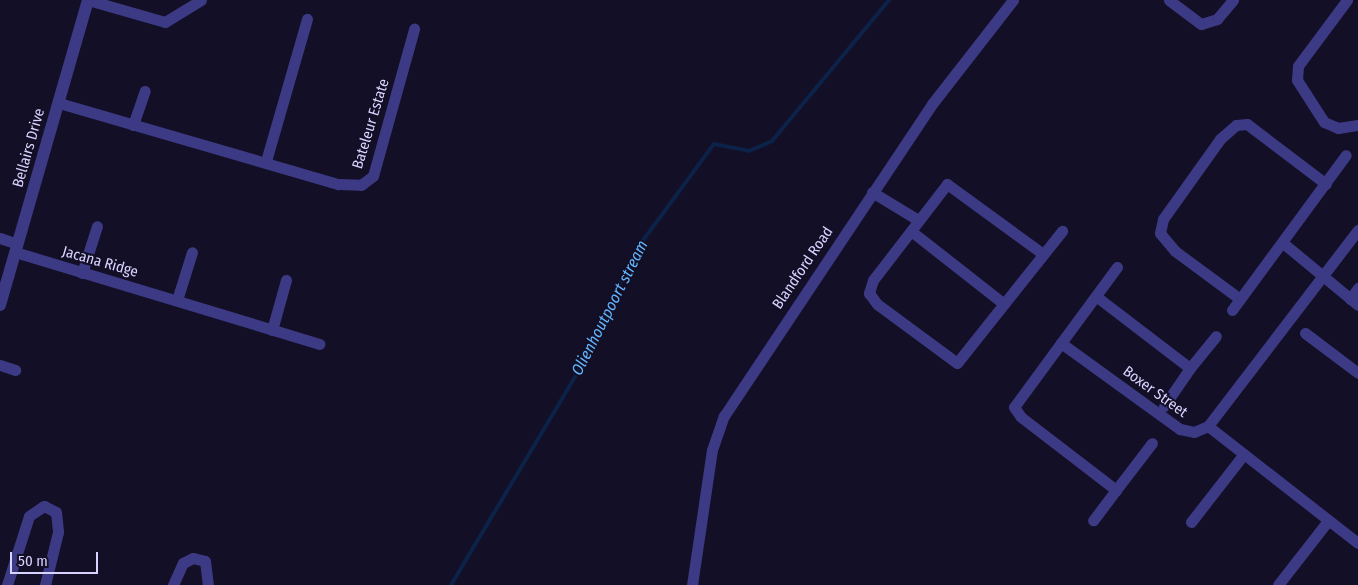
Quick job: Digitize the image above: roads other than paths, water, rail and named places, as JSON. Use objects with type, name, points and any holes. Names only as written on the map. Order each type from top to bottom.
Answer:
[{"type":"street","points":[[88,0],[165,22],[201,0]]},
{"type":"street","name":"Bellairs Drive","points":[[0,305],[88,0]]},
{"type":"street","name":"Blandford Road","points":[[692,585],[712,450],[724,416],[932,104],[1014,0]]},
{"type":"street","points":[[1169,0],[1201,24],[1217,19],[1233,0]]},
{"type":"street","points":[[1347,0],[1298,66],[1297,80],[1324,122],[1338,128],[1358,125]]},
{"type":"street","points":[[266,162],[307,19]]},
{"type":"street","name":"Bateleur Estate","points":[[59,104],[338,184],[368,181],[414,29]]},
{"type":"street","points":[[133,125],[145,91]]},
{"type":"street","points":[[1240,299],[1174,251],[1160,233],[1161,222],[1220,139],[1236,125],[1247,124],[1326,184]]},
{"type":"street","points":[[1232,310],[1346,156]]},
{"type":"street","points":[[1043,254],[950,185],[944,186],[873,280],[870,293],[950,362],[957,363],[965,357],[1062,231]]},
{"type":"street","points":[[872,192],[918,220]]},
{"type":"street","points":[[82,273],[97,226]]},
{"type":"street","points":[[1358,230],[1208,426],[1327,522],[1358,544]]},
{"type":"street","points":[[910,231],[1004,304]]},
{"type":"street","name":"Jacana Ridge","points":[[0,238],[16,248],[82,273],[319,344]]},
{"type":"street","points":[[1283,243],[1354,302],[1358,288]]},
{"type":"street","points":[[177,300],[192,252]]},
{"type":"street","points":[[1116,490],[1015,410],[1019,398],[1117,268]]},
{"type":"street","points":[[272,330],[286,280]]},
{"type":"street","points":[[1096,297],[1190,368]]},
{"type":"street","points":[[1305,333],[1358,373]]},
{"type":"street","points":[[1164,406],[1190,368],[1216,336]]},
{"type":"street","name":"Boxer Street","points":[[1061,342],[1180,430],[1194,432],[1208,426]]},
{"type":"street","points":[[0,365],[15,370]]},
{"type":"street","points":[[1093,520],[1152,443]]},
{"type":"street","points":[[1191,522],[1244,454]]},
{"type":"street","points":[[7,585],[29,516],[44,506],[56,512],[58,532],[45,585]]},
{"type":"street","points":[[1278,585],[1327,522]]},
{"type":"street","points":[[172,585],[183,563],[194,558],[205,561],[208,585]]},
{"type":"waterway","name":"Olienhoutpoort stream","points":[[451,585],[581,367],[636,250],[714,144],[749,151],[772,141],[889,0]]}]
